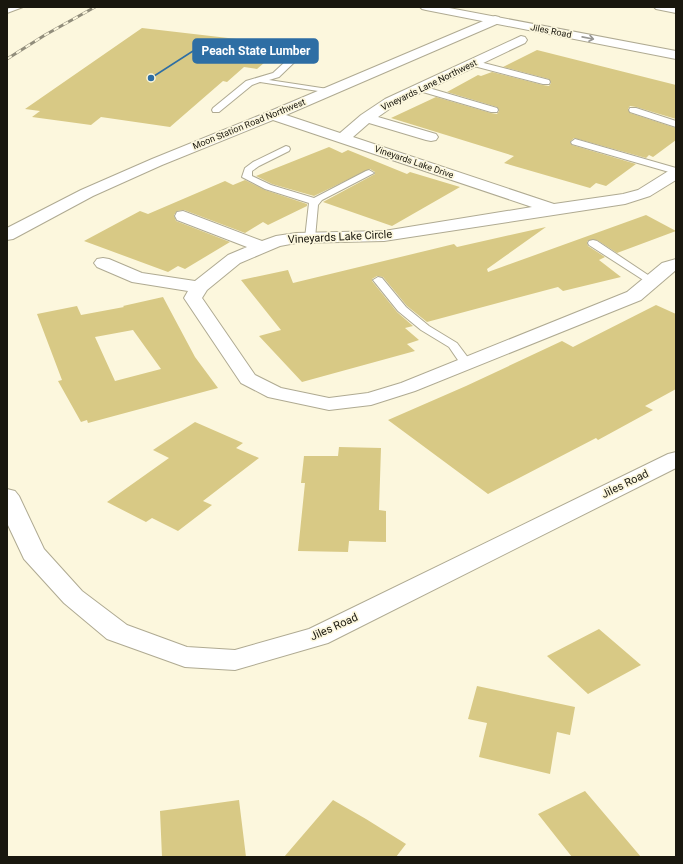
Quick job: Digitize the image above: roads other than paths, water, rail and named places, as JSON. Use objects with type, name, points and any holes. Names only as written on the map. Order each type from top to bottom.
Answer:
[{"type":"street","name":"Jiles Road","points":[[426,7],[676,55]]},
{"type":"street","name":"Moon Station Road Northwest","points":[[7,235],[87,193],[157,162],[512,12],[487,7]]},
{"type":"street","points":[[660,7],[676,10]]},
{"type":"street","name":"Vineyards Lane Northwest","points":[[343,138],[366,118],[390,102],[521,40]]},
{"type":"street","name":"Vineyards Lake Drive","points":[[273,114],[554,209]]},
{"type":"street","points":[[366,118],[431,137]]},
{"type":"street","name":"Vineyards Lake Circle","points":[[199,287],[234,259],[276,241],[310,238],[384,236],[584,204],[625,199],[644,193],[676,172]]},
{"type":"street","points":[[183,216],[262,247]]},
{"type":"street","points":[[103,263],[138,278],[199,287],[193,298],[248,379],[275,393],[329,404],[371,399],[408,387],[634,296],[668,267],[676,264]]},
{"type":"street","name":"Jiles Road","points":[[7,496],[33,553],[73,597],[117,632],[185,658],[235,660],[318,636],[676,459]]},
{"type":"lane","points":[[7,11],[20,7]]},
{"type":"lane","points":[[216,110],[249,83],[276,75],[302,51]]},
{"type":"lane","points":[[472,63],[546,82]]},
{"type":"lane","points":[[258,80],[328,91]]},
{"type":"lane","points":[[419,88],[494,110]]},
{"type":"lane","points":[[632,110],[676,124]]},
{"type":"lane","points":[[576,142],[676,172]]},
{"type":"lane","points":[[286,149],[256,164],[248,170],[247,177],[268,187],[316,202]]},
{"type":"lane","points":[[310,238],[313,205],[319,198],[369,173]]},
{"type":"lane","points":[[593,243],[652,281]]},
{"type":"lane","points":[[378,280],[402,309],[425,328],[452,344],[466,363]]},
{"type":"railway","points":[[7,59],[45,35],[95,7]]},
{"type":"place","name":"Peach State Lumber","points":[[151,78]]}]
